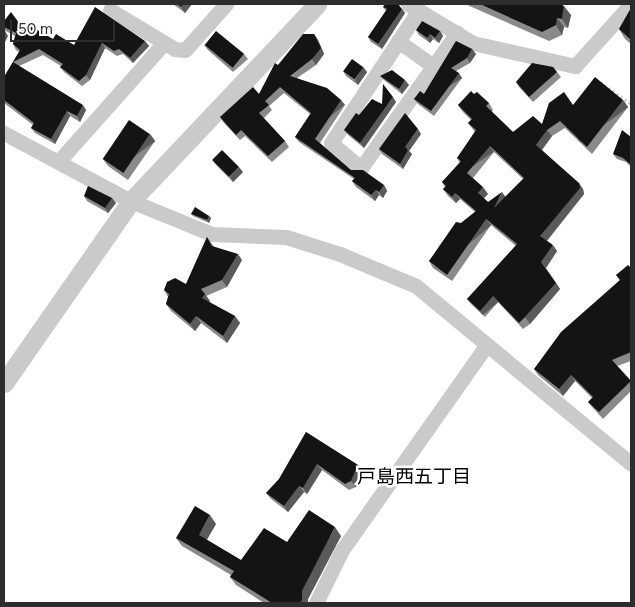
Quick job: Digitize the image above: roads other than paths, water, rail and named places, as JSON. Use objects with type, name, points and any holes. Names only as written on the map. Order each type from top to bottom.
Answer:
[{"type":"street","points":[[110,10],[175,49],[185,50],[226,4]]},
{"type":"street","points":[[4,384],[131,201],[317,4]]},
{"type":"street","points":[[457,33],[361,168],[331,143],[398,42],[413,7],[457,33],[473,43],[575,66],[631,4]]},
{"type":"street","points":[[398,42],[433,66]]},
{"type":"street","points":[[58,162],[164,43]]},
{"type":"street","points":[[4,133],[131,201],[212,234],[286,237],[340,254],[416,286],[486,346],[631,464]]},
{"type":"street","points":[[316,603],[342,550],[486,346]]},
{"type":"district","name":"戸島西五丁目","points":[[414,477]]}]
